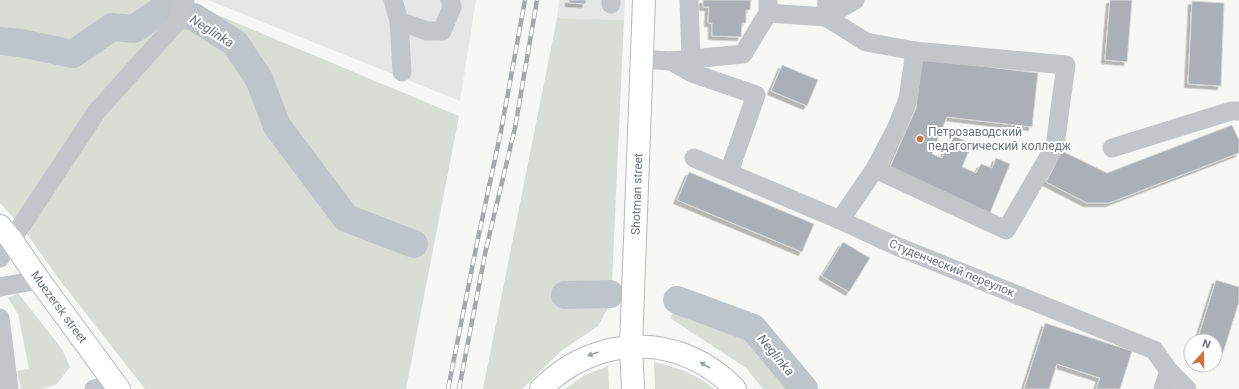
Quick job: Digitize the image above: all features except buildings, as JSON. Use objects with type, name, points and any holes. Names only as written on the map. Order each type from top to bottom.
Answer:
[{"type":"main road","name":"Shotman street","points":[[633,389],[631,346],[644,0]]},
{"type":"main road","name":"Muezersk street","points":[[5,232],[117,386]]},
{"type":"main road","points":[[541,389],[551,379],[569,366],[588,356],[609,349],[631,346],[666,349],[682,354],[713,369],[736,389]]},
{"type":"street","points":[[0,258],[5,232],[25,220],[97,111],[177,22],[184,0]]},
{"type":"street","points":[[393,0],[399,21],[402,72]]},
{"type":"street","points":[[399,21],[427,31],[442,31],[452,7],[450,0]]},
{"type":"street","points":[[689,0],[691,59]]},
{"type":"street","points":[[641,59],[671,61],[743,54],[768,7],[826,8],[855,0]]},
{"type":"street","points":[[826,8],[866,42],[915,51],[1066,64],[1055,146],[1006,230],[874,169]]},
{"type":"street","points":[[840,220],[874,169],[896,129],[908,99],[915,51]]},
{"type":"street","points":[[671,61],[692,73],[756,95],[729,172]]},
{"type":"street","points":[[1112,148],[1231,111],[1239,111]]},
{"type":"street","name":"Студенческий переулок","points":[[694,158],[840,220],[896,246],[1154,350],[1169,371],[1188,389]]},
{"type":"street","points":[[0,287],[39,280]]},
{"type":"street","points":[[0,318],[9,389]]},
{"type":"street","points":[[1163,389],[1169,371]]},
{"type":"street","points":[[94,389],[117,386]]},
{"type":"shaded area","points":[[0,0],[182,0],[459,116],[406,389],[145,389],[62,283],[21,226],[0,203]]},
{"type":"shaded area","points":[[208,0],[476,0],[460,101]]},
{"type":"shaded area","points":[[559,0],[625,0],[624,20],[557,18]]},
{"type":"shaded area","points":[[557,18],[624,20],[611,303],[598,326],[561,351],[522,389],[483,389]]},
{"type":"shaded area","points":[[18,293],[62,349],[70,367],[57,384],[43,389],[21,389],[17,371],[29,369],[18,314],[8,298]]},
{"type":"shaded area","points":[[677,305],[747,330],[785,375],[793,389],[763,389],[746,368],[670,318]]},
{"type":"shaded area","points":[[654,362],[671,366],[686,372],[700,379],[714,389],[655,389]]},
{"type":"shaded area","points":[[608,366],[609,389],[565,389],[585,375]]},
{"type":"waterway","name":"Neglinka","points":[[0,41],[21,43],[73,54],[112,27],[134,29],[163,9],[194,17],[235,43],[259,79],[277,126],[346,218],[414,244]]},
{"type":"waterway","name":"Neglinka","points":[[565,295],[610,294]]},
{"type":"waterway","name":"Neglinka","points":[[677,300],[753,328],[804,389]]},
{"type":"railway","points":[[448,389],[501,131],[525,0]]},
{"type":"railway","points":[[459,389],[486,249],[515,128],[537,0]]},
{"type":"place","name":"Петрозаводский педагогический колледж","points":[[920,139]]}]
